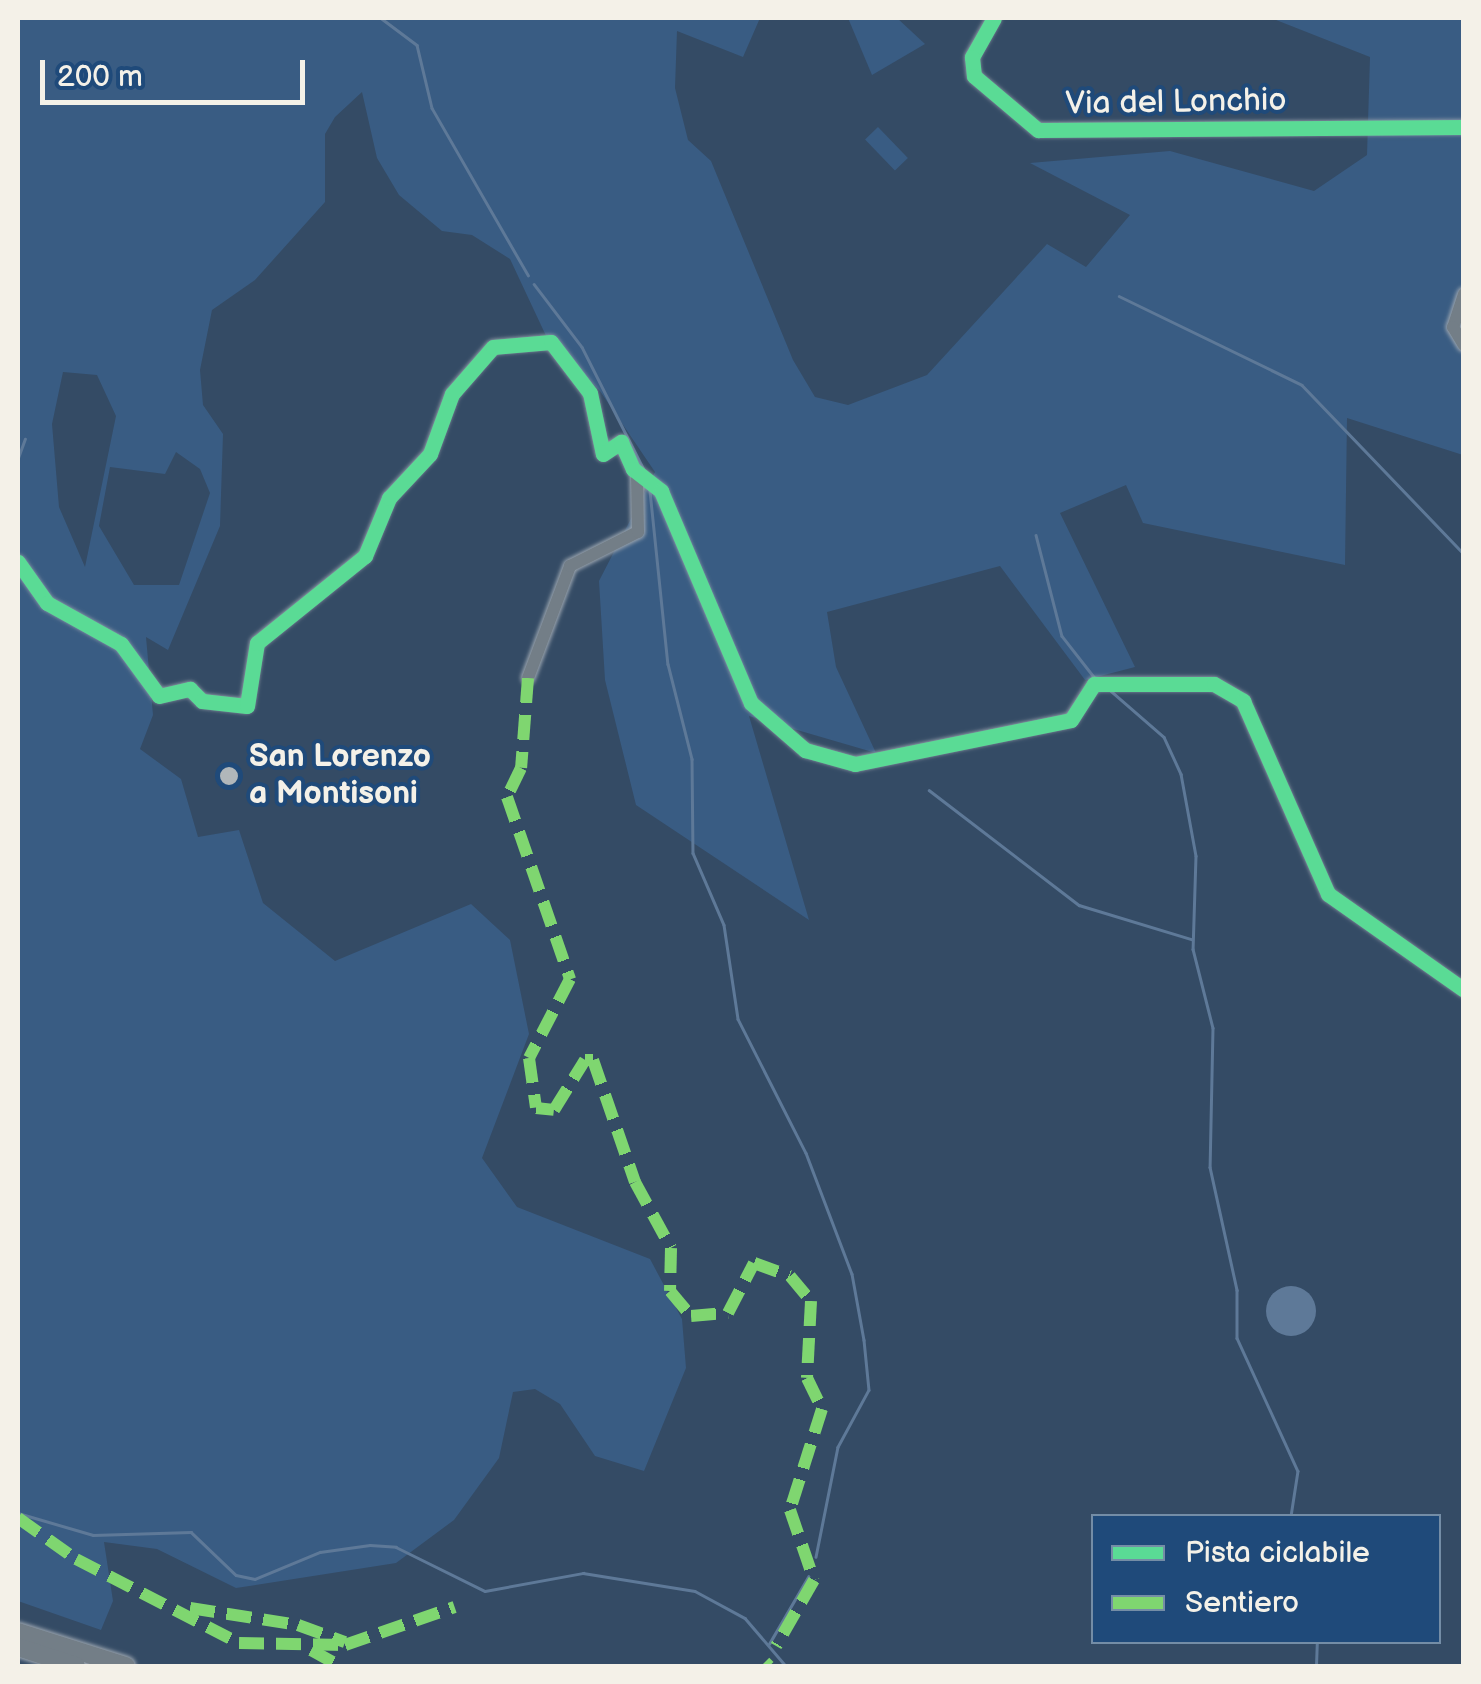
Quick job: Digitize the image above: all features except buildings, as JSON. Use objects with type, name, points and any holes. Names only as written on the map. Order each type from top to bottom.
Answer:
[{"type":"highway","points":[[18,1632],[126,1666]]},
{"type":"highway","points":[[18,1648],[76,1666]]},
{"type":"street","name":"Via del Lonchio","points":[[994,18],[974,52],[974,76],[1038,130],[1464,127]]},
{"type":"street","points":[[1464,294],[1453,327],[1464,345]]},
{"type":"street","points":[[18,562],[47,603],[122,644],[159,696],[190,689],[202,701],[244,707],[257,643],[365,556],[389,498],[430,454],[447,401],[493,347],[558,345],[590,393],[603,454],[620,442],[637,473],[661,491],[743,690],[805,750],[856,764],[1071,720],[1094,684],[1214,684],[1243,701],[1328,894],[1464,990]]},
{"type":"street","points":[[528,678],[570,566],[638,532],[637,473]]},
{"type":"shaded area","points":[[18,18],[760,18],[743,57],[677,31],[675,88],[688,140],[711,161],[793,360],[815,397],[848,405],[927,375],[1047,244],[1086,267],[1130,215],[1030,163],[1170,151],[1314,191],[1367,155],[1370,57],[1271,18],[1463,18],[1463,455],[1347,418],[1345,565],[1143,523],[1126,485],[1060,513],[1135,667],[1085,680],[1000,566],[827,612],[836,667],[876,753],[749,716],[809,920],[636,805],[605,680],[599,581],[655,472],[600,391],[548,340],[510,259],[472,235],[442,231],[399,195],[377,158],[362,92],[335,117],[325,134],[325,202],[255,280],[212,310],[200,370],[203,405],[223,434],[220,526],[168,650],[146,637],[153,715],[140,749],[181,779],[198,837],[239,830],[263,903],[335,961],[471,904],[510,940],[529,1034],[482,1158],[517,1207],[650,1259],[682,1319],[686,1368],[644,1471],[595,1456],[560,1404],[535,1389],[513,1392],[499,1458],[454,1520],[396,1563],[236,1588],[157,1549],[104,1542],[113,1601],[101,1630],[18,1601]],"holes":[[[63,372],[97,375],[116,416],[85,567],[59,507],[52,424]],[[176,452],[200,469],[210,493],[179,585],[134,585],[99,526],[110,467],[165,474]]]},
{"type":"shaded area","points":[[848,18],[897,18],[925,44],[872,75]]},
{"type":"shaded area","points":[[878,127],[908,158],[895,170],[865,140]]},
{"type":"shaded area","points":[[1291,1286],[1309,1293],[1316,1311],[1309,1329],[1291,1336],[1273,1329],[1266,1311],[1273,1293]]},
{"type":"waterway","points":[[381,18],[417,45],[432,108],[528,275]]},
{"type":"waterway","points":[[534,284],[582,347],[643,468]]},
{"type":"waterway","points":[[1119,296],[1302,385],[1464,554]]},
{"type":"waterway","points":[[18,458],[25,439]]},
{"type":"waterway","points":[[650,491],[668,664],[692,759],[693,853],[724,925],[738,1019],[806,1153],[852,1274],[864,1340],[869,1390],[838,1447],[816,1557]]},
{"type":"waterway","points":[[1036,535],[1062,636],[1094,677]]},
{"type":"waterway","points":[[1111,691],[1164,737],[1181,774],[1196,856],[1193,949],[1213,1028],[1210,1167],[1237,1290],[1237,1338],[1298,1471],[1291,1514]]},
{"type":"waterway","points":[[929,790],[1079,905],[1191,939]]},
{"type":"waterway","points":[[18,1513],[93,1535],[191,1532],[236,1575],[255,1579],[320,1552],[370,1545],[396,1547],[485,1591],[583,1573],[695,1591],[745,1618],[786,1666]]},
{"type":"waterway","points":[[769,1644],[808,1577]]},
{"type":"waterway","points":[[1316,1666],[1317,1644]]},
{"type":"marked path","points":[[528,678],[521,768],[507,797],[570,979],[529,1058],[536,1108],[554,1110],[585,1060],[593,1060],[635,1182],[671,1248],[670,1291],[691,1316],[728,1313],[754,1263],[790,1276],[811,1301],[807,1378],[822,1409],[790,1510],[814,1580],[776,1646]]},
{"type":"marked path","points":[[18,1518],[76,1559],[239,1643],[345,1645],[455,1607]]},
{"type":"marked path","points":[[190,1608],[298,1625],[345,1642]]},
{"type":"marked path","points":[[311,1650],[340,1666]]},
{"type":"marked path","points":[[765,1662],[769,1666]]},
{"type":"cycle path","points":[[994,18],[972,57],[974,76],[1038,130],[1464,127]]},
{"type":"cycle path","points":[[18,562],[47,603],[121,644],[159,696],[190,689],[202,701],[247,706],[257,643],[365,556],[389,498],[430,454],[452,394],[493,347],[551,342],[590,393],[603,454],[621,442],[633,469],[661,491],[751,703],[805,750],[855,764],[1071,720],[1094,684],[1214,684],[1243,701],[1328,894],[1464,990]]},
{"type":"place","name":"San Lorenzo a Montisoni","points":[[229,776]]}]
